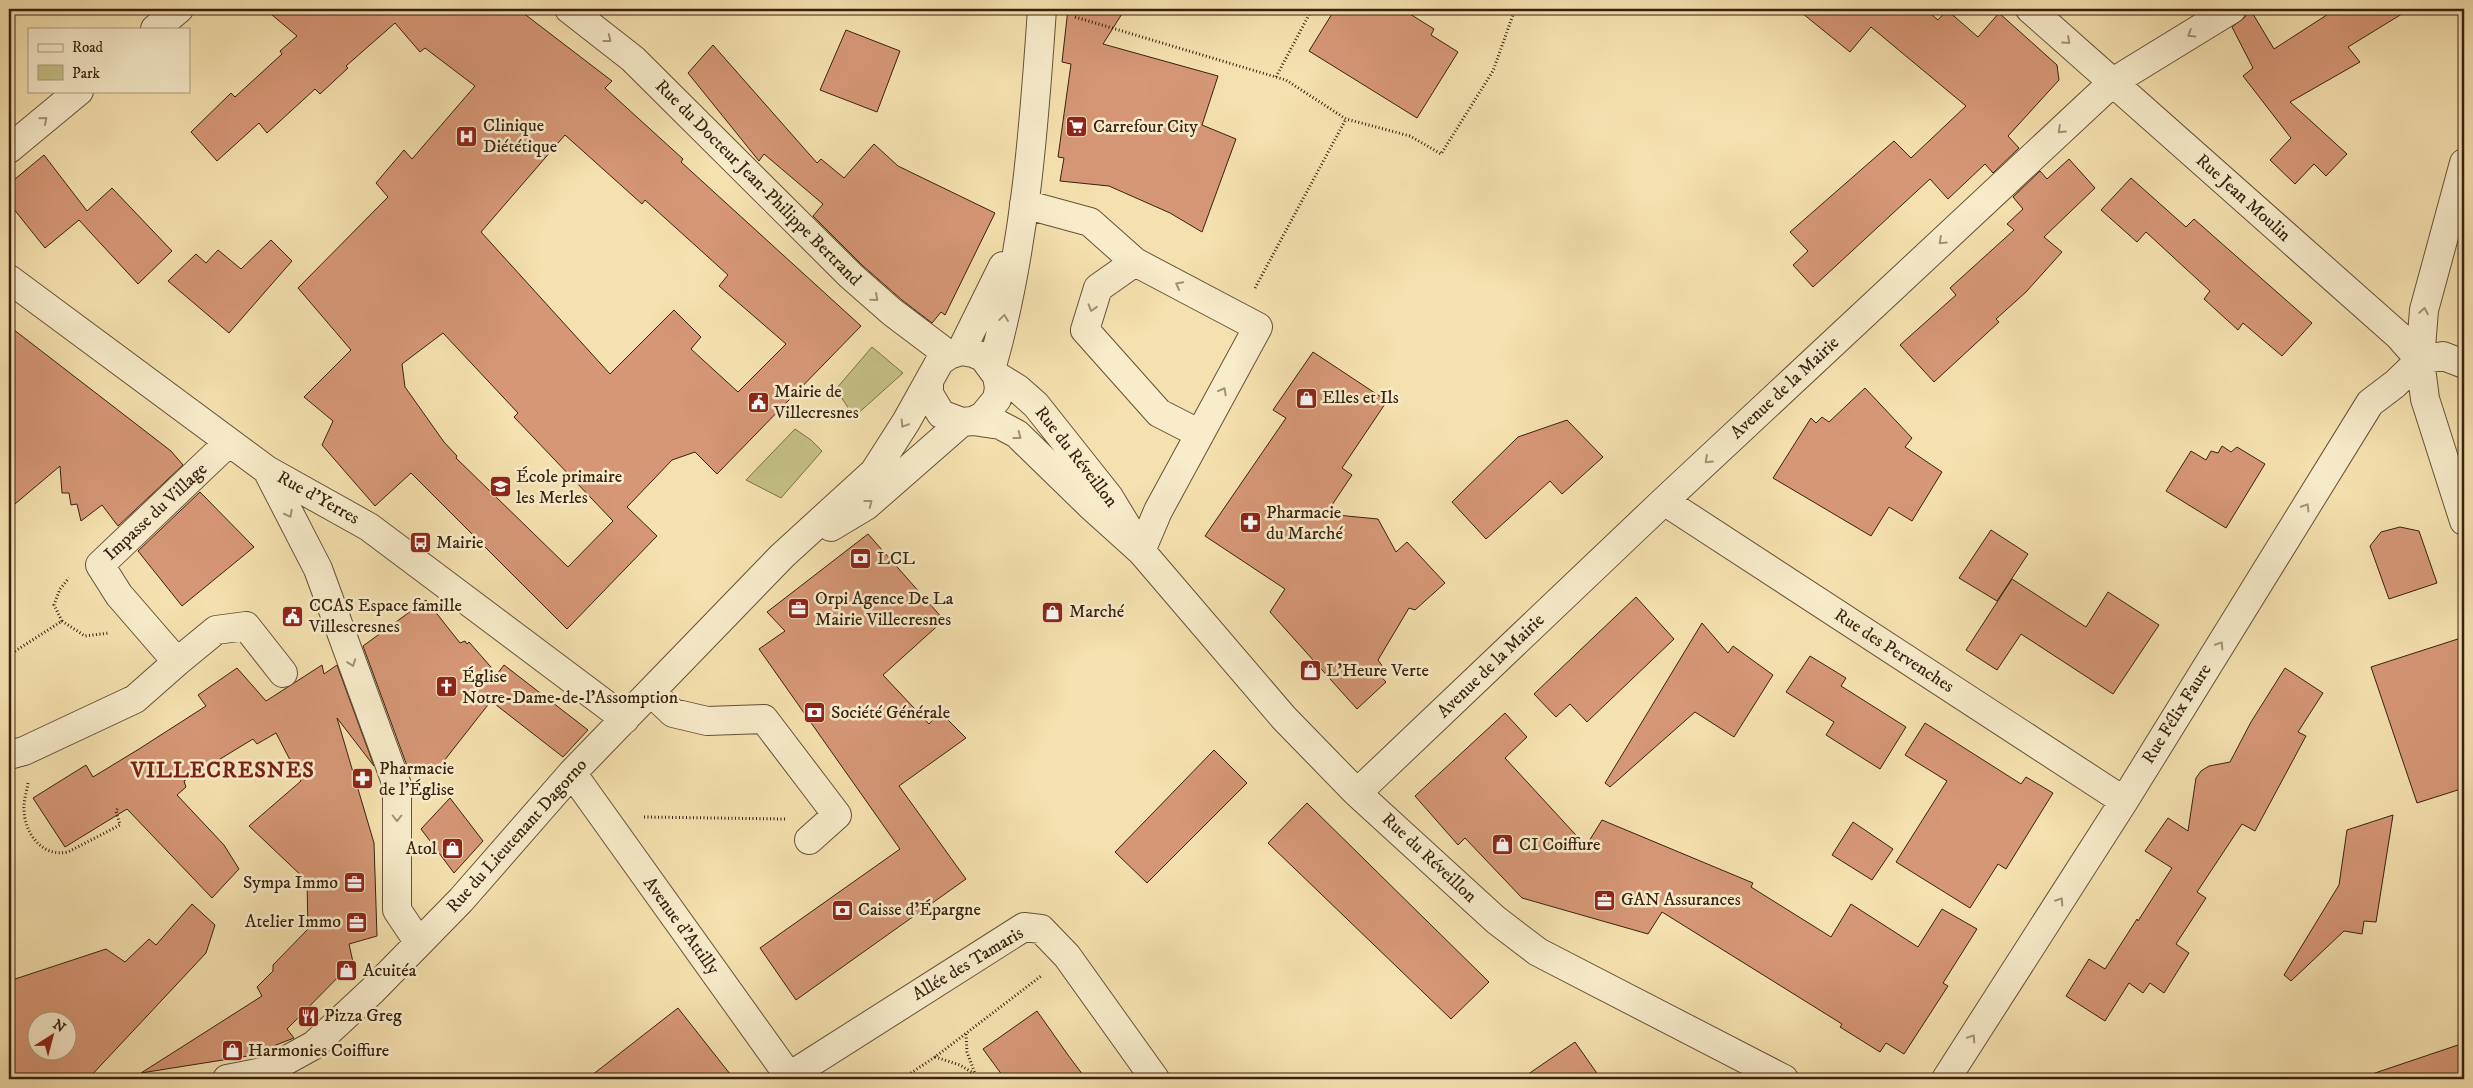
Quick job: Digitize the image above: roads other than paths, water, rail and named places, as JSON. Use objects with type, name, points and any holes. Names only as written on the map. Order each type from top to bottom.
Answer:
[{"type":"street","points":[[155,28],[179,9]]},
{"type":"street","name":"Rue du Docteur Jean-Philippe Bertrand","points":[[569,9],[633,59],[851,276],[892,312],[955,353]]},
{"type":"street","name":"Rue Jean Moulin","points":[[2030,9],[2399,336],[2420,360]]},
{"type":"street","name":"Avenue de la Mairie","points":[[1357,793],[2112,82],[2232,9]]},
{"type":"street","name":"Rue du Lieutenant Dagorno","points":[[782,556],[866,506],[967,421],[983,416],[997,398],[999,388],[994,371],[1016,258],[1054,12]]},
{"type":"street","points":[[9,149],[78,92]]},
{"type":"street","points":[[2464,162],[2424,310],[2420,360],[2425,399],[2464,521]]},
{"type":"street","points":[[1024,204],[1090,222],[1135,262],[1258,327],[1158,511],[1141,551]]},
{"type":"street","name":"Rue du Lieutenant Dagorno","points":[[227,1079],[267,1071],[314,1046],[373,990],[461,900],[572,773],[782,556],[874,472],[929,382],[933,371],[940,361],[955,353],[1018,238]]},
{"type":"street","points":[[1135,262],[1098,288],[1085,330],[1158,413],[1200,434]]},
{"type":"street","name":"Rue d'Yerres","points":[[9,279],[267,470],[369,526],[625,719]]},
{"type":"street","points":[[955,353],[972,352],[983,357],[994,371]]},
{"type":"street","points":[[2420,360],[2442,356],[2464,364]]},
{"type":"street","name":"Rue Félix Faure","points":[[1946,1079],[2124,800],[2370,403],[2420,360]]},
{"type":"street","name":"Rue du Réveillon","points":[[994,371],[1036,405],[1110,497],[1141,551]]},
{"type":"street","points":[[929,382],[929,394],[941,414],[967,421]]},
{"type":"street","name":"Rue du Réveillon","points":[[967,421],[1000,425],[1017,434],[1090,505],[1141,551],[1284,718],[1357,793],[1496,920],[1538,952],[1784,1079]]},
{"type":"street","name":"Impasse du Village","points":[[177,662],[119,595],[100,565],[229,442]]},
{"type":"street","points":[[267,470],[318,569],[397,785],[397,910],[419,943]]},
{"type":"street","name":"Rue des Pervenches","points":[[1664,502],[2124,800]]},
{"type":"street","points":[[14,754],[136,698],[216,630],[246,626],[283,673]]},
{"type":"street","points":[[651,692],[673,713],[707,720],[764,719],[837,816],[810,839]]},
{"type":"street","name":"Avenue d'Attilly","points":[[572,773],[790,1078]]},
{"type":"street","name":"Allée des Tamaris","points":[[790,1078],[1024,927],[1041,929],[1067,956],[1155,1079]]},
{"type":"place","name":"Carrefour City","points":[[1077,127]]},
{"type":"place","name":"Clinique Diététique","points":[[467,136]]},
{"type":"place","name":"Elles et Ils","points":[[1306,398]]},
{"type":"place","name":"Mairie de Villecresnes","points":[[758,402]]},
{"type":"place","name":"École primaire les Merles","points":[[500,487]]},
{"type":"place","name":"Pharmacie du Marché","points":[[1250,523]]},
{"type":"place","name":"Mairie","points":[[420,543]]},
{"type":"place","name":"LCL","points":[[861,559]]},
{"type":"place","name":"Orpi Agence De La Mairie Villecresnes","points":[[799,609]]},
{"type":"place","name":"Marché","points":[[1053,612]]},
{"type":"place","name":"CCAS Espace famille Villescresnes","points":[[293,616]]},
{"type":"place","name":"L'Heure Verte","points":[[1310,671]]},
{"type":"place","name":"Église Notre-Dame-de-l'Assomption","points":[[446,687]]},
{"type":"place","name":"Société Générale","points":[[815,713]]},
{"type":"place","name":"Pharmacie de l'Église","points":[[363,779]]},
{"type":"place","name":"CI Coiffure","points":[[1503,845]]},
{"type":"place","name":"Atol","points":[[453,849]]},
{"type":"place","name":"Sympa Immo","points":[[354,883]]},
{"type":"place","name":"GAN Assurances","points":[[1605,900]]},
{"type":"place","name":"Caisse d'Épargne","points":[[842,910]]},
{"type":"place","name":"Atelier Immo","points":[[357,922]]},
{"type":"place","name":"Acuitéa","points":[[347,971]]},
{"type":"place","name":"Pizza Greg","points":[[308,1016]]},
{"type":"place","name":"Harmonies Coiffure","points":[[232,1051]]},
{"type":"district","name":"VILLECRESNES","points":[[223,770]]}]
